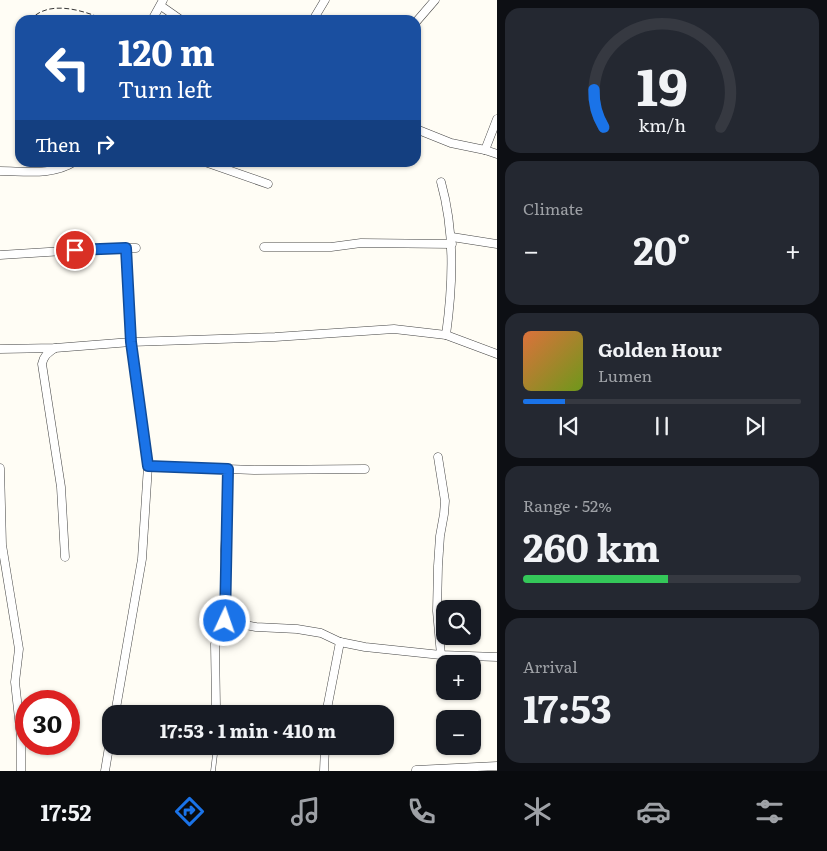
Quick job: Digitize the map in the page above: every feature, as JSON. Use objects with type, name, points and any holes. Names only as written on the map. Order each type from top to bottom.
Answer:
[{"type":"street","points":[[316,15],[325,0]]},
{"type":"street","points":[[421,16],[435,0]]},
{"type":"street","points":[[155,15],[162,3],[175,15]]},
{"type":"street","points":[[486,150],[497,119]]},
{"type":"street","points":[[421,131],[451,143],[497,154]]},
{"type":"street","points":[[0,170],[46,172],[64,167]]},
{"type":"street","points":[[219,167],[268,184]]},
{"type":"street","points":[[441,182],[452,241],[450,311],[446,334]]},
{"type":"street","points":[[264,247],[331,247],[361,243],[452,241],[497,244]]},
{"type":"street","points":[[117,705],[142,559],[148,466],[131,342],[126,248]]},
{"type":"street","points":[[0,256],[136,248]]},
{"type":"street","points":[[0,349],[55,348],[131,342],[394,329],[446,334],[497,354]]},
{"type":"street","points":[[55,348],[47,353],[43,358],[42,364],[61,487],[65,557]]},
{"type":"street","points":[[225,621],[256,627],[321,633],[340,642],[365,647],[441,655],[437,611],[438,566],[445,501],[438,457]]},
{"type":"street","points":[[148,466],[228,469],[365,469]]},
{"type":"street","points":[[0,468],[2,545],[19,649],[15,682],[21,737],[21,771]]},
{"type":"street","points":[[216,705],[215,644],[225,621],[228,469]]},
{"type":"street","points":[[328,705],[340,642]]},
{"type":"street","points":[[481,656],[497,657]]},
{"type":"street","points":[[105,771],[108,755]]},
{"type":"street","points":[[324,771],[325,755]]},
{"type":"street","points":[[416,770],[497,766]]},
{"type":"lane","points":[[213,771],[215,755]]},
{"type":"path","points":[[79,7],[96,15]]},
{"type":"path","points":[[33,15],[38,8]]},
{"type":"route","points":[[75,250],[126,248],[131,342],[148,466],[228,469],[225,621]]}]
